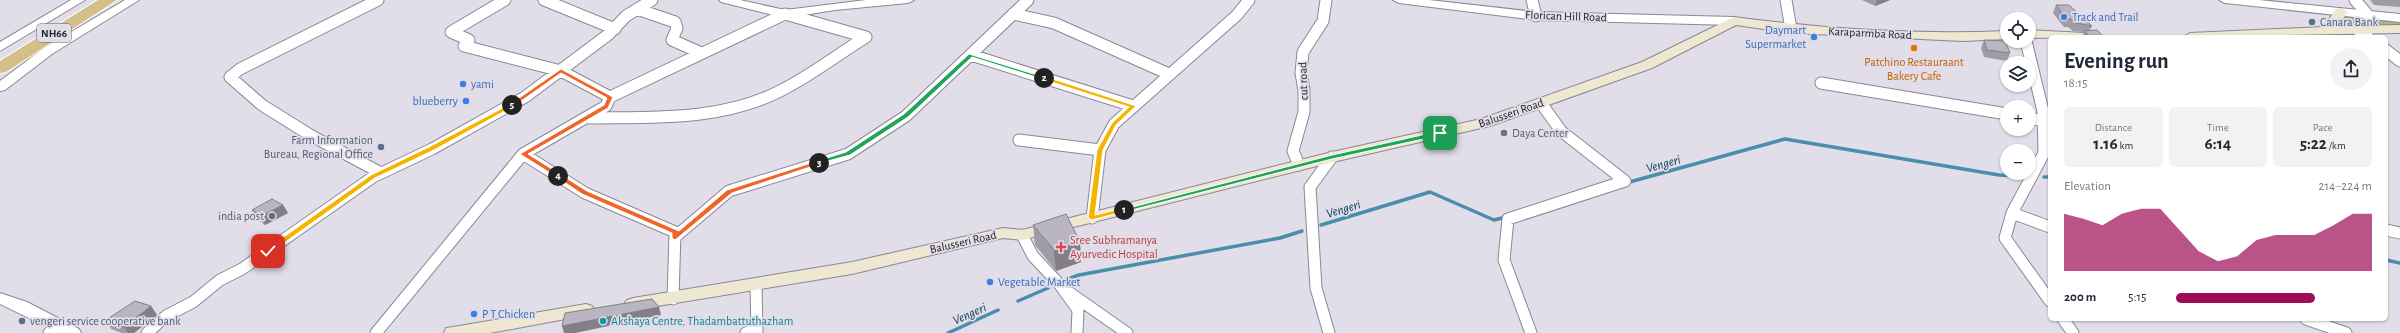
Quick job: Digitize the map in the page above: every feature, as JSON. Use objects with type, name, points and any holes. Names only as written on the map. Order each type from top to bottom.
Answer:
[{"type":"highway","name":"NH66","points":[[0,58],[73,9],[90,0]]},
{"type":"highway","name":"NH66","points":[[0,68],[35,44],[109,0]]},
{"type":"main road","points":[[2328,31],[2341,12]]},
{"type":"main road","name":"Balusseri Road","points":[[453,333],[563,314],[673,299],[852,268],[1003,233],[1022,235],[1332,157],[1485,123],[1647,65],[1700,40],[1734,20]]},
{"type":"main road","name":"Karaparmba Road","points":[[1734,20],[1791,29],[1963,37],[2000,35]]},
{"type":"main road","points":[[2222,35],[2328,31],[2363,33],[2400,29]]},
{"type":"main road","points":[[2036,34],[2048,35]]},
{"type":"main road","points":[[513,333],[563,314]]},
{"type":"street","points":[[0,47],[79,0]]},
{"type":"street","points":[[0,87],[48,51],[133,0]]},
{"type":"street","points":[[378,0],[240,69],[230,77],[262,105],[310,136],[381,173]]},
{"type":"street","points":[[505,0],[452,32],[468,40],[464,46],[561,71],[610,97]]},
{"type":"street","points":[[544,0],[615,29]]},
{"type":"street","points":[[147,333],[166,316],[193,302],[220,280],[242,269],[381,173],[432,149],[518,101],[561,71],[615,29],[626,16],[652,0]]},
{"type":"street","points":[[588,118],[622,116],[680,118],[730,109],[778,92],[866,37],[785,14],[725,0]]},
{"type":"street","points":[[376,333],[524,154],[588,118],[606,106],[610,97],[785,14],[835,6],[908,0]]},
{"type":"street","points":[[675,238],[729,191],[848,154],[906,116],[1028,0]]},
{"type":"street","points":[[1092,218],[1100,150],[1114,124],[1169,74],[1238,15],[1249,0]]},
{"type":"street","name":"cut road","points":[[1299,165],[1293,151],[1304,112],[1304,90],[1301,73],[1303,52],[1323,21],[1326,0]]},
{"type":"street","name":"Florican Hill Road","points":[[1399,0],[1536,16],[1734,20]]},
{"type":"street","points":[[1532,0],[1536,16]]},
{"type":"street","points":[[1786,0],[1791,29]]},
{"type":"street","points":[[2225,0],[2400,18]]},
{"type":"street","points":[[2355,0],[2368,15]]},
{"type":"street","points":[[637,9],[675,22],[677,28],[672,40],[701,53]]},
{"type":"street","points":[[1013,14],[1054,23],[1169,74]]},
{"type":"street","points":[[2027,48],[2043,121],[2047,154],[2012,213],[2005,238],[2048,298]]},
{"type":"street","points":[[2388,52],[2400,61]]},
{"type":"street","points":[[971,55],[1133,106]]},
{"type":"street","points":[[1821,83],[2000,113]]},
{"type":"street","points":[[1531,333],[1504,260],[1508,219],[1625,181],[1561,131],[1541,103]]},
{"type":"street","points":[[2036,120],[2043,121]]},
{"type":"street","points":[[1019,140],[1100,150]]},
{"type":"street","points":[[524,154],[585,193],[675,232],[673,299]]},
{"type":"street","points":[[1329,333],[1316,288],[1310,187],[1332,157]]},
{"type":"street","points":[[2012,213],[2048,226]]},
{"type":"street","points":[[2388,230],[2400,233]]},
{"type":"street","points":[[1022,235],[1033,256],[1060,285],[1078,310],[1077,333]]},
{"type":"street","points":[[753,332],[756,284]]},
{"type":"street","points":[[1060,285],[1127,333]]},
{"type":"street","points":[[0,298],[21,306],[61,331]]},
{"type":"street","points":[[2064,321],[2072,333]]},
{"type":"street","points":[[2312,321],[2346,333]]},
{"type":"green space","points":[[2341,12],[2400,19],[2400,28],[2333,29]]},
{"type":"building","points":[[2056,5],[2069,5],[2092,26],[2076,23],[2071,19],[2067,19]]},
{"type":"building","points":[[2097,30],[2102,35],[2089,35],[2084,31]]},
{"type":"building","points":[[1984,40],[2000,41],[2000,48],[2008,48],[2010,53],[1987,50]]},
{"type":"building","points":[[272,199],[283,205],[261,216],[252,210]]},
{"type":"building","points":[[1066,214],[1080,242],[1054,250],[1033,225]]},
{"type":"building","points":[[652,299],[659,307],[562,326],[565,313]]},
{"type":"building","points":[[135,301],[151,306],[124,327],[106,320]]},
{"type":"waterway","name":"Vengeri","points":[[1626,183],[1785,139],[2000,175]]},
{"type":"waterway","name":"Vengeri","points":[[1321,225],[1430,192],[1494,220],[1506,217]]},
{"type":"waterway","name":"Vengeri","points":[[1068,279],[1079,275],[1280,238],[1302,231]]},
{"type":"waterway","name":"Vengeri","points":[[2388,260],[2400,263]]},
{"type":"waterway","points":[[1018,301],[1048,288]]},
{"type":"waterway","name":"Vengeri","points":[[948,333],[998,310]]},
{"type":"place","name":"Track and Trail","points":[[2064,17]]},
{"type":"place","name":"Canara Bank","points":[[2312,22]]},
{"type":"place","name":"Daymart Supermarket","points":[[1814,37]]},
{"type":"place","name":"Patchino Restauraant Bakery Cafe","points":[[1914,48]]},
{"type":"place","name":"yami","points":[[463,84]]},
{"type":"place","name":"blueberry","points":[[466,101]]},
{"type":"place","name":"Daya Center","points":[[1504,133]]},
{"type":"place","name":"Farm Information Bureau, Regional Office","points":[[381,147]]},
{"type":"place","name":"india post","points":[[272,216]]},
{"type":"place","name":"Sree Subhramanya Ayurvedic Hospital","points":[[1061,247]]},
{"type":"place","name":"Vegetable Market","points":[[990,282]]},
{"type":"place","name":"P T Chicken","points":[[474,314]]},
{"type":"place","name":"vengeri service cooperative bank","points":[[22,321]]},
{"type":"place","name":"Akshaya Centre, Thadambattuthazham","points":[[603,321]]},
{"type":"route","points":[[268,251],[373,177],[432,149],[525,97],[561,71],[610,97],[606,106],[588,118],[524,154],[585,193],[675,232],[675,238],[729,191],[848,154],[906,116],[971,55],[1133,106],[1114,124],[1100,150],[1092,218],[1332,157],[1440,133]]}]
